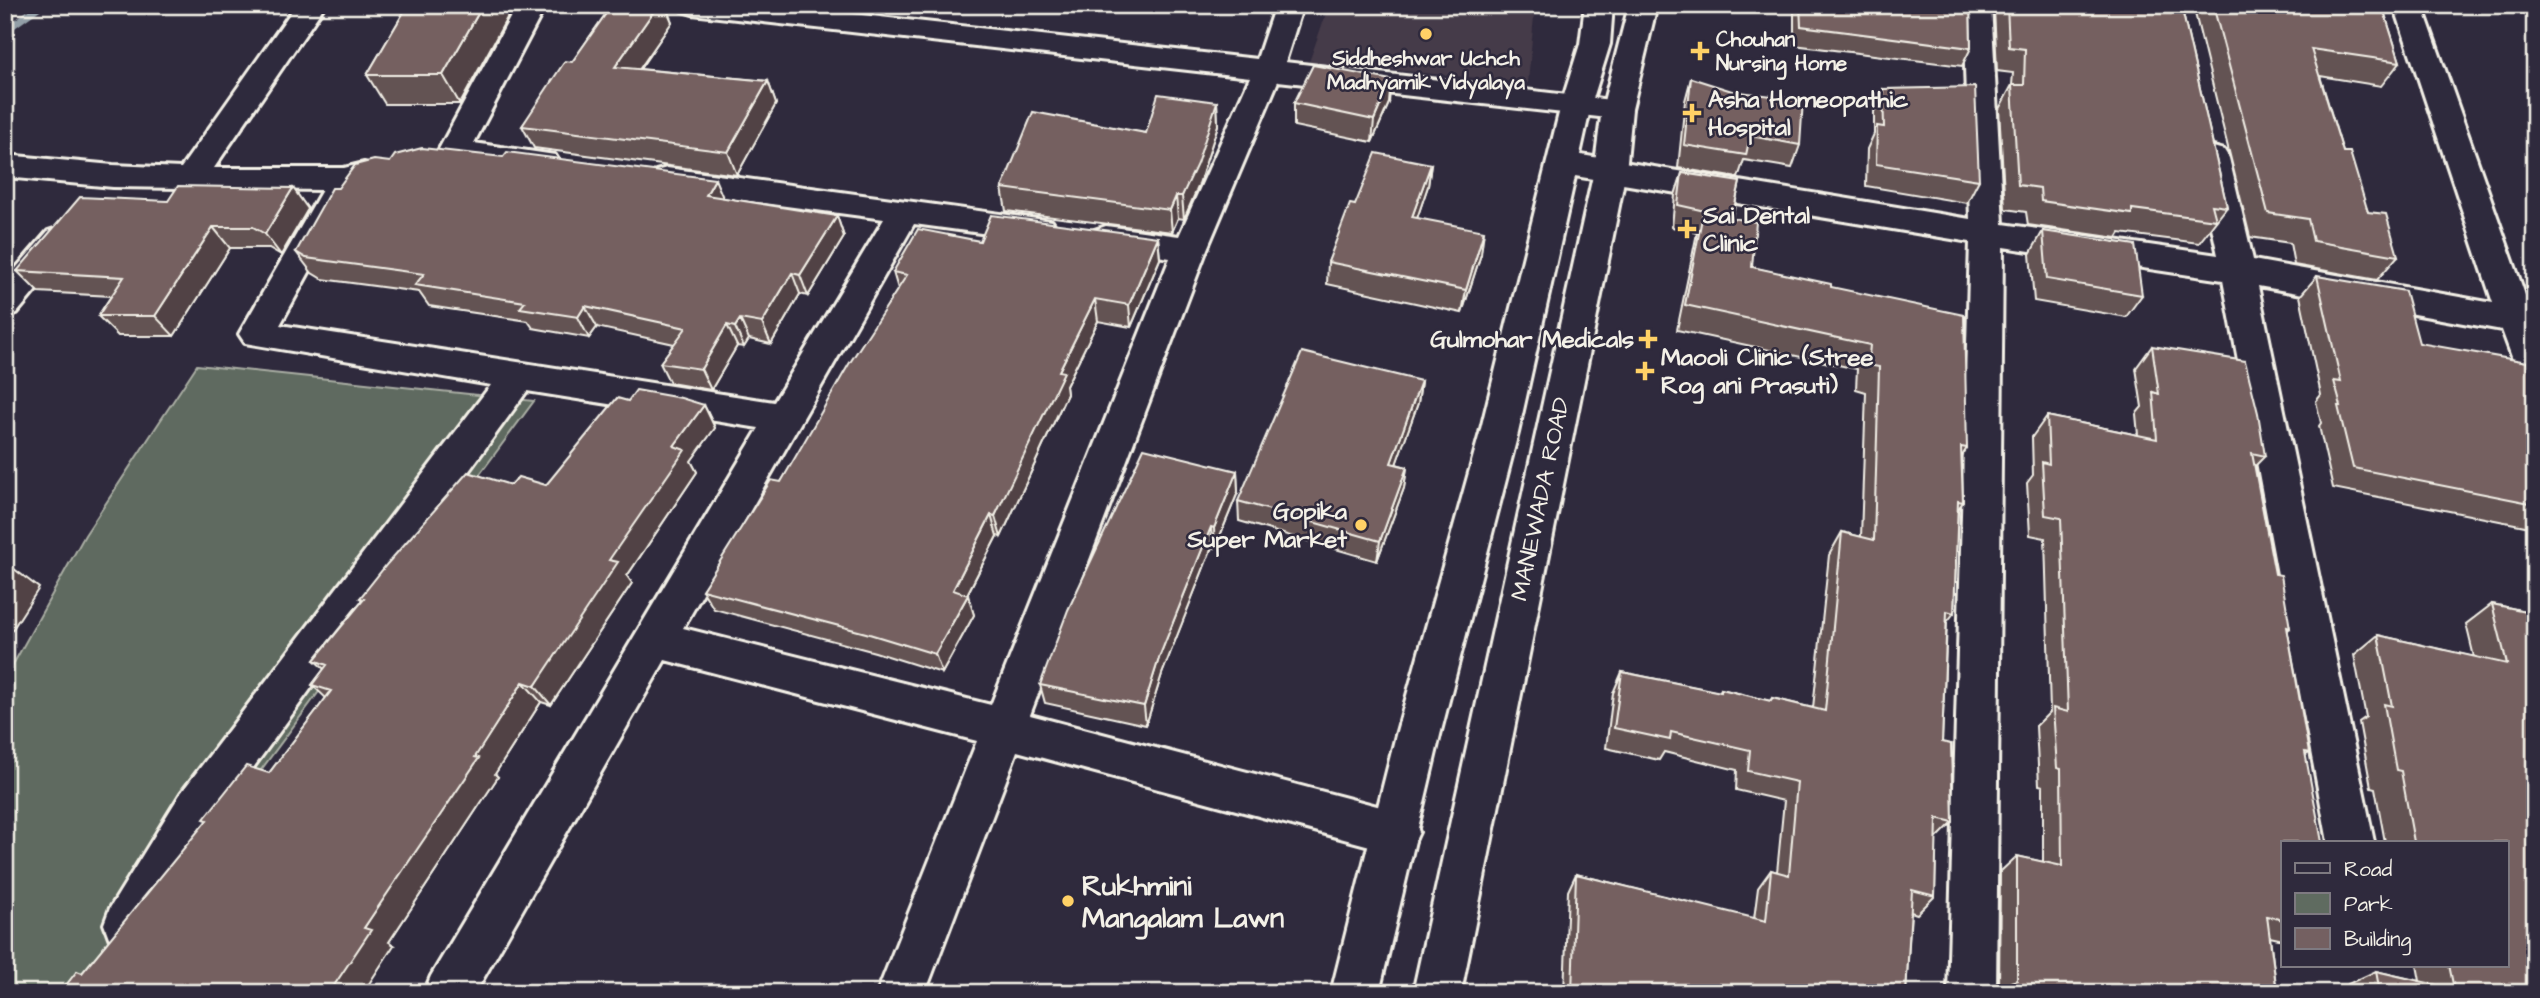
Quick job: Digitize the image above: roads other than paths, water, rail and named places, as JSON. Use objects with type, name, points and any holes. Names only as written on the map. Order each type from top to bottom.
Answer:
[{"type":"street","points":[[190,179],[311,5]]},
{"type":"street","points":[[532,5],[441,154],[577,167]]},
{"type":"street","points":[[692,5],[1617,109]]},
{"type":"street","points":[[901,993],[1190,249],[1268,70],[1289,5]]},
{"type":"street","points":[[1354,993],[1418,735],[1499,433],[1576,105],[1595,44],[1599,5]]},
{"type":"street","name":"MANEWADA ROAD","points":[[1437,993],[1610,171],[1617,109],[1643,5]]},
{"type":"street","points":[[1972,993],[1987,233],[1977,5]]},
{"type":"street","points":[[2408,5],[2526,321],[2535,374]]},
{"type":"street","points":[[2205,124],[2238,270],[2351,841]]},
{"type":"street","points":[[1563,163],[1987,233],[2238,270],[2526,321]]},
{"type":"street","points":[[5,166],[113,176],[190,179],[344,179],[393,167]]},
{"type":"street","points":[[631,175],[1190,249]]},
{"type":"street","points":[[5,304],[113,176]]},
{"type":"street","points":[[344,179],[257,334],[785,418]]},
{"type":"street","points":[[448,993],[905,211]]},
{"type":"street","points":[[127,924],[197,808],[518,376]]},
{"type":"street","points":[[655,639],[1396,832]]},
{"type":"waterway","points":[[5,32],[42,5]]},
{"type":"place","name":"Siddheshwar Uchch Madhyamik Vidyalaya","points":[[1426,34]]},
{"type":"place","name":"Chouhan Nursing Home","points":[[1700,51]]},
{"type":"place","name":"Asha Homeopathic Hospital","points":[[1692,113]]},
{"type":"place","name":"Sai Dental Clinic","points":[[1687,229]]},
{"type":"place","name":"Gulmohar Medicals","points":[[1648,339]]},
{"type":"place","name":"Maooli Clinic (Stree Rog ani Prasuti)","points":[[1645,371]]},
{"type":"place","name":"Gopika Super Market","points":[[1361,525]]},
{"type":"place","name":"Rukhmini Mangalam Lawn","points":[[1068,901]]}]
